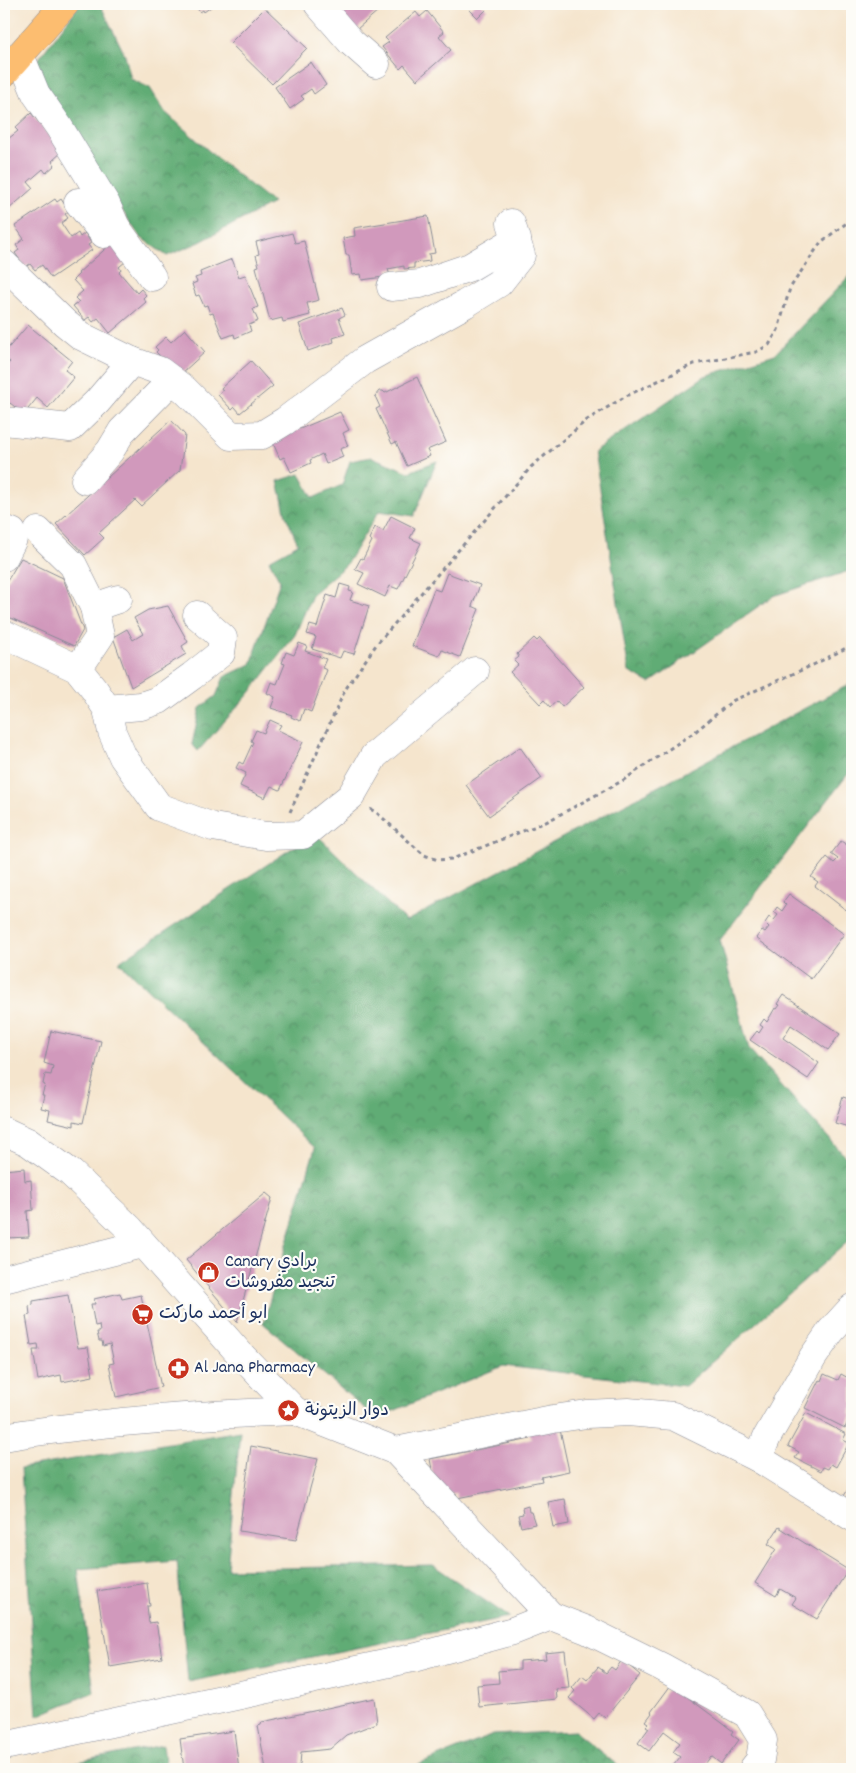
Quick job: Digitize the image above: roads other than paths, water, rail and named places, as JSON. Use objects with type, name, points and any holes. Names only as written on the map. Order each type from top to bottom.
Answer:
[{"type":"main road","points":[[12,64],[65,4]]},
{"type":"street","points":[[318,4],[351,42],[376,64]]},
{"type":"street","points":[[12,64],[59,127],[106,204],[116,227],[152,277]]},
{"type":"street","points":[[78,202],[104,234],[116,227]]},
{"type":"street","points":[[4,264],[81,336],[132,361],[160,371],[185,390],[232,436],[262,435],[285,421],[364,360],[499,283],[521,255],[514,231],[470,267],[420,284],[391,287]]},
{"type":"street","points":[[4,421],[70,428],[97,402],[132,361]]},
{"type":"street","points":[[85,480],[110,450],[122,431],[172,380]]},
{"type":"street","points":[[4,530],[12,532],[13,539],[4,557]]},
{"type":"street","points":[[38,531],[73,565],[106,603],[100,636],[78,669]]},
{"type":"street","points":[[107,709],[141,706],[159,700],[221,653],[223,638],[197,615]]},
{"type":"street","points":[[4,634],[78,669],[107,709],[112,732],[123,757],[158,807],[213,827],[266,836],[303,835],[352,796],[374,756],[475,671]]},
{"type":"street","points":[[4,1131],[28,1142],[71,1173],[130,1230],[239,1353],[295,1411]]},
{"type":"street","points":[[4,1279],[142,1244]]},
{"type":"street","points":[[758,1458],[813,1357],[830,1331],[852,1308]]},
{"type":"street","points":[[4,1437],[28,1432],[133,1421],[235,1413],[295,1411],[396,1451],[551,1616],[587,1630],[654,1663],[747,1714],[763,1740],[760,1760],[753,1769]]},
{"type":"street","points":[[396,1451],[553,1419],[628,1412],[673,1416],[758,1458],[852,1517]]},
{"type":"street","points":[[4,1746],[417,1657],[513,1631],[551,1616]]},
{"type":"place","name":"Canary برادي تنجيد مفروشات","points":[[209,1272]]},
{"type":"place","name":"ابو أحمد ماركت","points":[[143,1314]]},
{"type":"place","name":"Al Jana Pharmacy","points":[[178,1368]]},
{"type":"place","name":"دوار الزيتونة","points":[[289,1411]]}]
